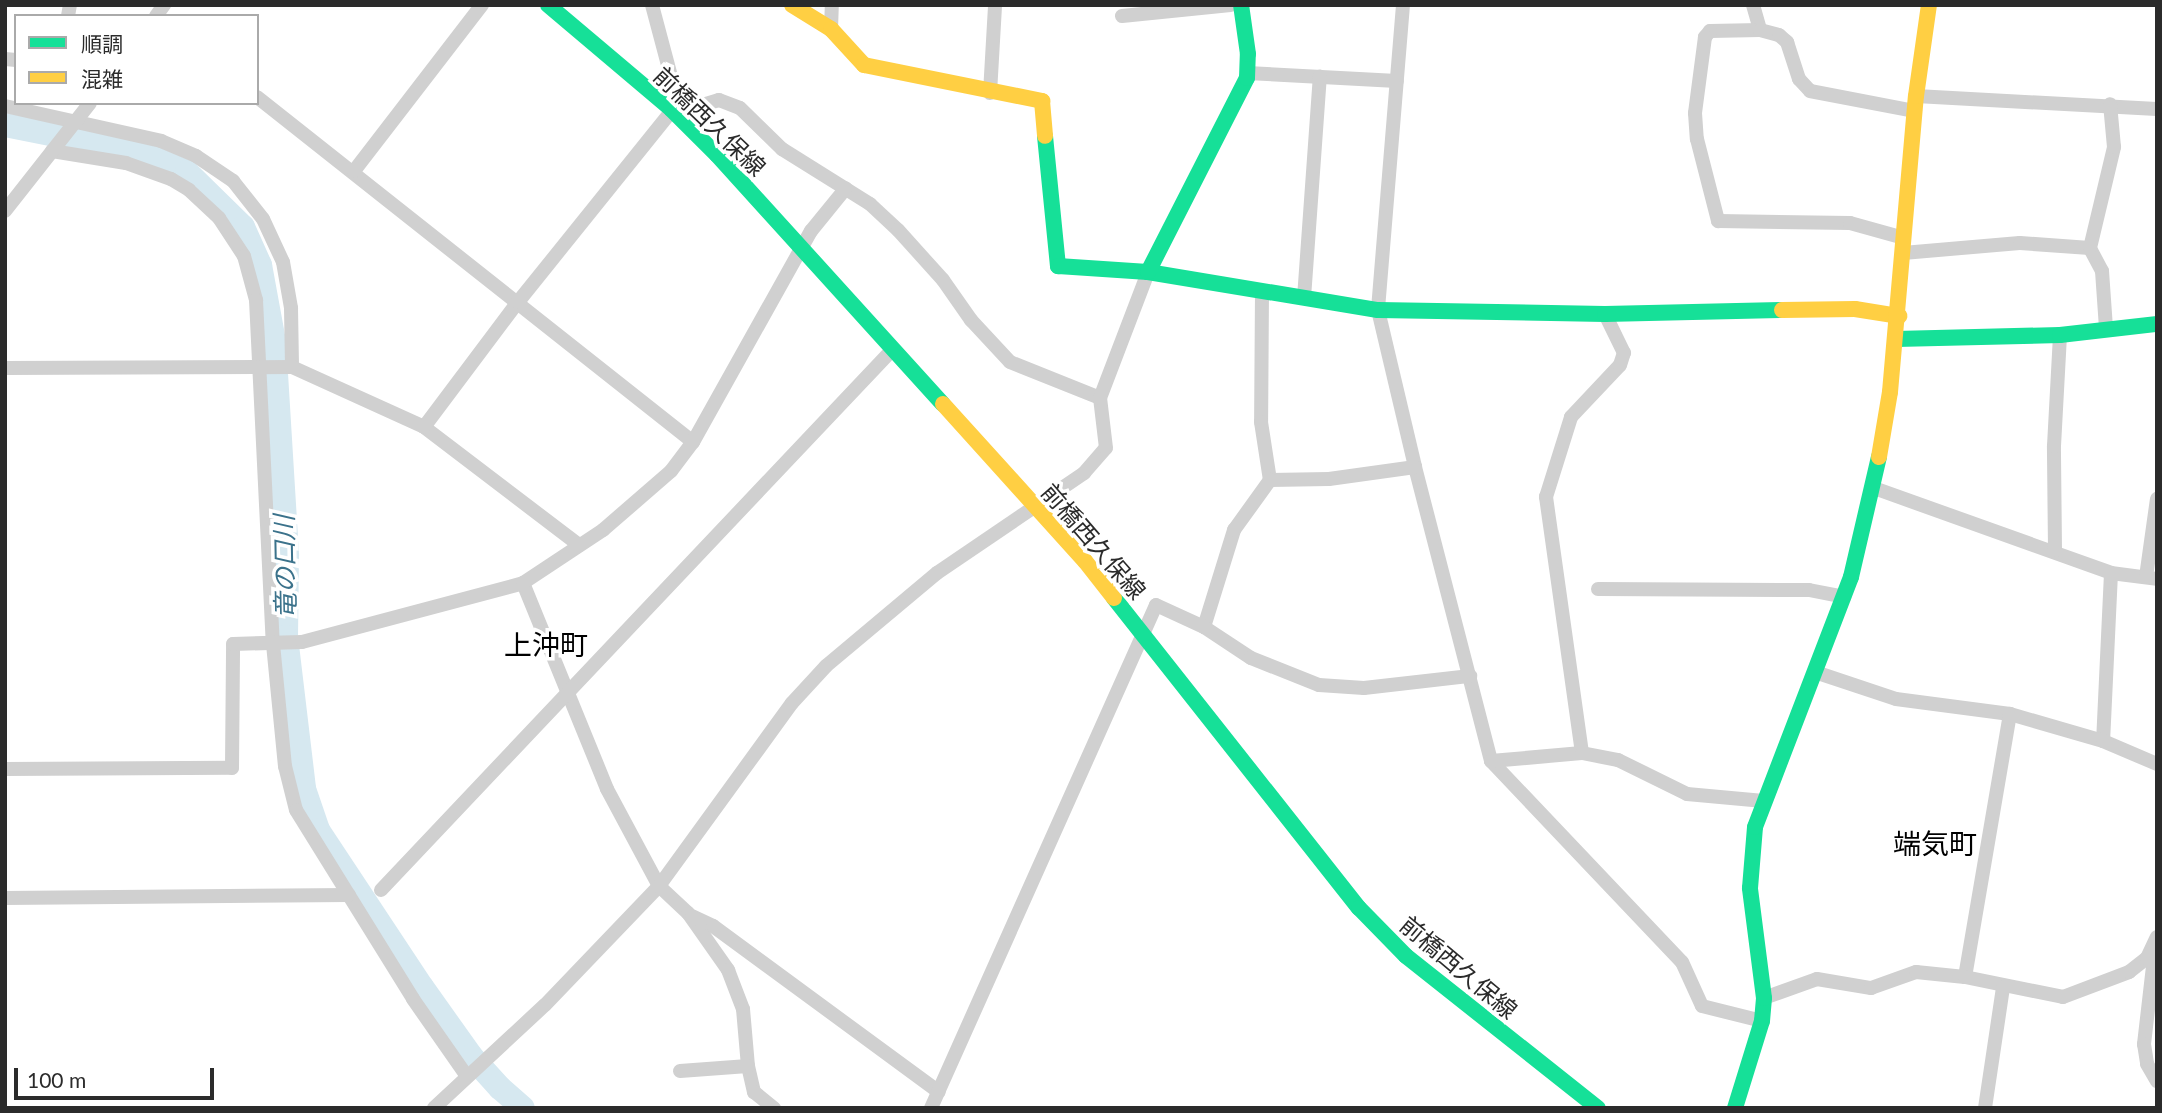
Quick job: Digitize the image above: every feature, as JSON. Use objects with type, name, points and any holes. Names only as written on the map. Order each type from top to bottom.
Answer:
[{"type":"street","points":[[354,171],[482,5]]},
{"type":"street","name":"前橋西久保線","points":[[548,5],[675,106],[801,250],[1085,561],[1359,908],[1418,966],[1598,1108]]},
{"type":"street","points":[[424,427],[518,302],[675,106],[652,5]]},
{"type":"street","points":[[792,5],[831,29],[864,65],[990,93],[1042,101],[1058,266],[1148,272],[1378,310],[1605,314],[1855,309],[1899,316]]},
{"type":"street","points":[[831,29],[832,5]]},
{"type":"street","points":[[990,93],[995,5]]},
{"type":"street","points":[[1122,16],[1230,5]]},
{"type":"street","points":[[433,1108],[545,1005],[659,886],[792,703],[826,666],[937,573],[1084,473],[1106,448],[1100,398],[1148,272],[1247,73],[1248,54],[1241,5]]},
{"type":"street","points":[[1403,5],[1378,310],[1415,467],[1491,761],[1682,962],[1702,1006],[1762,1021]]},
{"type":"street","points":[[1753,5],[1760,30]]},
{"type":"street","points":[[1735,1108],[1762,1021],[1764,998],[1752,928],[1750,887],[1755,827],[1844,597],[1874,488],[1899,316],[1916,103],[1929,5]]},
{"type":"street","points":[[2090,248],[2020,243],[1903,245],[1850,223],[1718,221],[1697,139],[1695,113],[1704,37],[1710,31],[1760,30],[1779,35],[1787,42],[1799,79],[1810,91],[1916,103],[2110,104],[2157,109]]},
{"type":"street","points":[[1247,73],[1397,82]]},
{"type":"street","points":[[1304,298],[1320,77]]},
{"type":"street","points":[[259,99],[354,171],[693,442]]},
{"type":"street","points":[[675,106],[696,107],[719,100],[740,108],[782,149],[870,204],[916,249],[971,320],[1010,362],[1100,398]]},
{"type":"street","points":[[2106,328],[2102,271],[2090,248],[2113,147],[2110,104]]},
{"type":"street","points":[[5,211],[89,105]]},
{"type":"street","points":[[5,106],[49,109],[76,122],[161,141],[196,156],[233,181],[263,219],[283,262],[291,308],[291,367]]},
{"type":"street","points":[[54,149],[126,163],[151,171],[189,190],[219,218],[244,256],[256,300],[275,644],[285,766],[296,810],[413,999],[466,1075]]},
{"type":"street","points":[[5,769],[232,768],[233,644],[302,642],[523,583],[603,530],[671,471],[693,442],[811,231],[846,188]]},
{"type":"street","points":[[1204,627],[1234,530],[1270,480],[1261,422],[1262,292]]},
{"type":"street","points":[[1582,753],[1546,497],[1571,416],[1620,365],[1624,353],[1605,314]]},
{"type":"street","points":[[1896,339],[2060,335],[2157,324]]},
{"type":"street","points":[[2055,550],[2054,446],[2060,335]]},
{"type":"street","points":[[382,890],[892,350]]},
{"type":"street","points":[[5,368],[291,367],[424,427],[579,545]]},
{"type":"street","points":[[1270,480],[1329,479],[1415,467]]},
{"type":"street","points":[[1874,488],[2055,550],[2111,573],[2152,578],[2157,499]]},
{"type":"street","points":[[2103,741],[2111,573]]},
{"type":"street","points":[[523,583],[607,789],[659,886],[688,913],[728,970],[743,1009],[748,1066],[754,1092],[774,1108]]},
{"type":"street","points":[[1598,589],[1809,590],[1844,597]]},
{"type":"street","points":[[931,1108],[1156,606],[1204,627],[1251,659],[1318,685],[1364,688],[1470,676]]},
{"type":"street","points":[[1815,672],[1896,699],[2010,714],[2103,741],[2157,764]]},
{"type":"street","points":[[1965,977],[2010,714]]},
{"type":"street","points":[[1491,761],[1582,753],[1618,760],[1688,794],[1764,802]]},
{"type":"street","points":[[5,898],[349,895]]},
{"type":"street","points":[[688,913],[713,926],[939,1092]]},
{"type":"street","points":[[1764,998],[1817,979],[1871,988],[1916,972],[1965,977],[2003,987],[2063,997],[2129,972],[2147,958],[2157,937]]},
{"type":"street","points":[[2157,937],[2144,1044],[2147,1064],[2157,1081]]},
{"type":"street","points":[[1985,1108],[2003,987]]},
{"type":"street","points":[[680,1071],[748,1066]]},
{"type":"waterway","name":"竜の口川","points":[[5,125],[140,152],[187,172],[243,227],[260,265],[274,341],[287,556],[286,637],[304,789],[318,830],[422,987],[471,1056],[500,1088],[523,1108]]},
{"type":"traffic: fast","points":[[548,5],[671,109],[717,155],[943,404]]},
{"type":"traffic: fast","points":[[1148,272],[1247,78],[1248,54],[1241,5]]},
{"type":"traffic: fast","points":[[1045,136],[1058,266],[1148,272],[1378,310],[1605,314],[1782,310]]},
{"type":"traffic: fast","points":[[1896,339],[2060,335],[2157,324]]},
{"type":"traffic: fast","points":[[1735,1108],[1762,1021],[1764,998],[1750,888],[1755,827],[1851,577],[1879,457]]},
{"type":"traffic: fast","points":[[1114,598],[1359,908],[1406,956],[1598,1108]]},
{"type":"traffic: slow","points":[[792,5],[831,29],[864,65],[1042,101],[1045,136]]},
{"type":"traffic: slow","points":[[1879,457],[1890,392],[1916,96],[1929,5]]},
{"type":"traffic: slow","points":[[1782,310],[1855,309],[1899,316]]},
{"type":"traffic: slow","points":[[943,404],[1085,561],[1114,598]]},
{"type":"district","name":"上沖町","points":[[546,644]]},
{"type":"district","name":"端気町","points":[[1935,843]]}]
